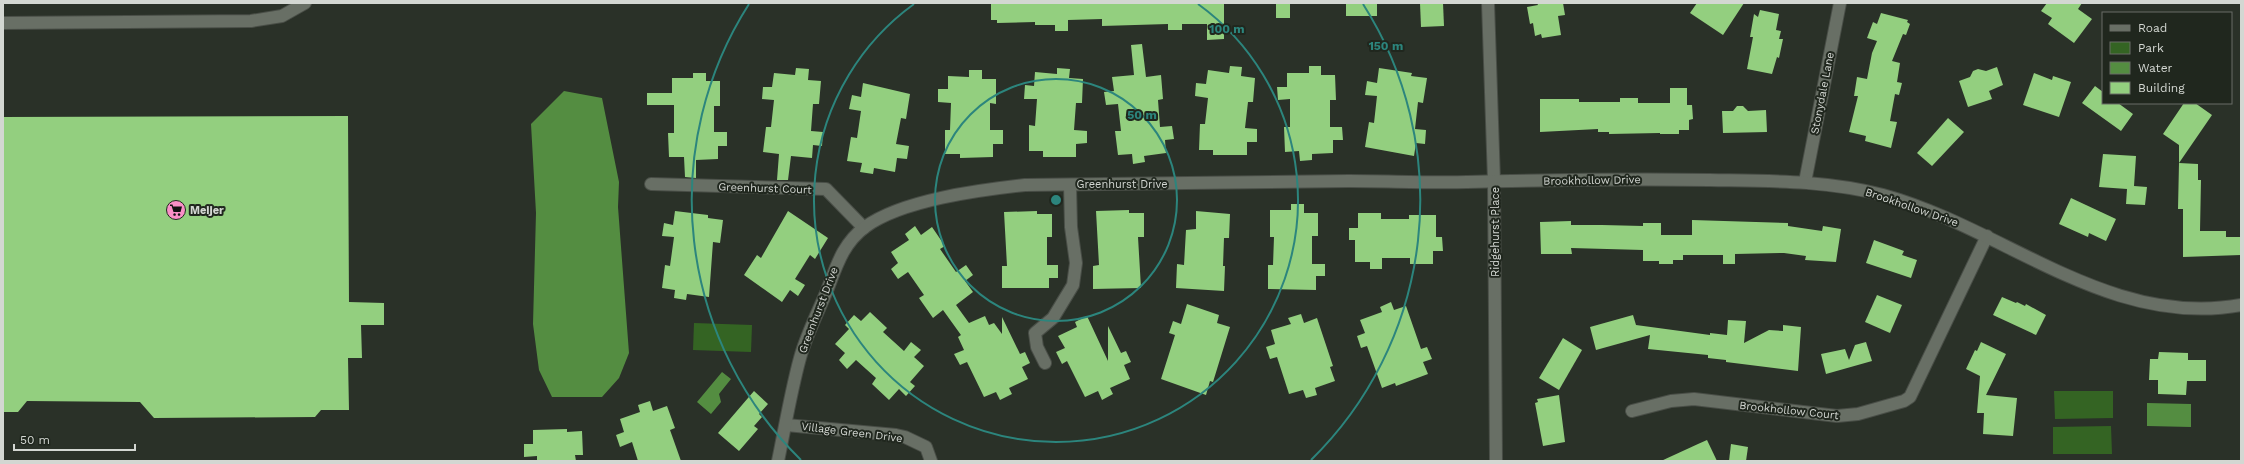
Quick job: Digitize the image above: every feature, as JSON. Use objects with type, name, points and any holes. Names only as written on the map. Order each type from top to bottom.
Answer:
[{"type":"street","points":[[3,23],[252,21],[282,16],[305,3]]},
{"type":"street","name":"Ridgehurst Place","points":[[1488,3],[1494,181],[1496,461]]},
{"type":"street","name":"Stonydale Lane","points":[[1805,182],[1840,3]]},
{"type":"street","name":"Brookhollow Drive","points":[[1494,181],[1615,179],[1805,182],[1851,187],[1888,197],[1952,220],[2030,258],[2120,297],[2150,304],[2195,308],[2241,305]]},
{"type":"street","name":"Greenhurst Drive","points":[[778,461],[800,356],[838,259],[849,243],[864,228],[892,213],[934,200],[1025,185],[1494,181]]},
{"type":"street","name":"Greenhurst Court","points":[[651,184],[826,189],[864,228]]},
{"type":"street","points":[[1045,363],[1037,347],[1035,333],[1053,318],[1073,285],[1076,262],[1071,227],[1070,185]]},
{"type":"street","name":"Brookhollow Court","points":[[1632,411],[1671,401],[1694,399],[1837,416],[1858,414],[1904,401],[1913,390],[1987,236]]},
{"type":"street","name":"Village Green Drive","points":[[786,425],[905,437],[926,447],[931,461]]},
{"type":"green space","points":[[694,323],[752,325],[751,352],[693,350]]},
{"type":"green space","points":[[2054,391],[2113,391],[2113,418],[2055,419]]},
{"type":"green space","points":[[2111,426],[2112,454],[2053,454],[2053,427]]},
{"type":"water","points":[[564,91],[602,98],[619,182],[618,207],[629,353],[619,378],[602,397],[552,397],[539,370],[533,324],[536,213],[531,124]]},
{"type":"water","points":[[722,372],[731,379],[719,394],[721,402],[711,414],[697,402]]},
{"type":"water","points":[[2147,403],[2191,404],[2191,427],[2147,426]]},
{"type":"building","points":[[991,3],[1224,3],[1224,39],[1207,40],[1207,24],[1182,24],[1182,30],[1168,30],[1168,24],[1102,26],[1102,19],[1068,20],[1068,31],[1055,31],[1055,25],[1035,25],[1035,22],[997,23],[997,20],[991,20]]},
{"type":"building","points":[[1276,3],[1290,3],[1290,18],[1276,18]]},
{"type":"building","points":[[1346,3],[1377,3],[1377,16],[1346,16]]},
{"type":"building","points":[[1420,3],[1443,3],[1444,26],[1421,27]]},
{"type":"building","points":[[1537,3],[1563,3],[1565,15],[1558,16],[1561,35],[1542,38],[1541,34],[1535,36],[1533,23],[1530,24],[1527,7],[1538,5]]},
{"type":"building","points":[[1697,3],[1744,3],[1723,35],[1690,13]]},
{"type":"building","points":[[2047,3],[2082,3],[2078,9],[2092,19],[2074,43],[2048,24],[2052,18],[2041,11]]},
{"type":"building","points":[[1760,10],[1779,14],[1776,30],[1781,31],[1779,39],[1783,39],[1779,58],[1777,57],[1772,74],[1747,69],[1753,37],[1750,37],[1754,14],[1758,17]]},
{"type":"building","points":[[1881,13],[1908,20],[1907,22],[1910,24],[1906,35],[1903,34],[1892,61],[1900,63],[1897,82],[1902,83],[1899,95],[1895,94],[1890,121],[1897,122],[1891,148],[1865,141],[1866,136],[1849,132],[1858,96],[1854,96],[1857,77],[1867,79],[1872,53],[1877,41],[1867,38],[1873,22],[1877,24]]},
{"type":"building","points":[[1142,44],[1146,77],[1161,75],[1163,99],[1158,100],[1160,127],[1172,126],[1174,139],[1165,140],[1166,153],[1144,156],[1145,162],[1133,164],[1132,154],[1118,155],[1115,131],[1121,131],[1118,104],[1106,105],[1104,92],[1114,91],[1112,77],[1134,75],[1131,45]]},
{"type":"building","points":[[1230,66],[1242,67],[1241,76],[1255,78],[1253,102],[1248,102],[1245,128],[1257,129],[1257,142],[1247,142],[1247,155],[1213,155],[1213,150],[1199,150],[1200,124],[1205,124],[1208,98],[1195,96],[1196,83],[1206,84],[1208,70],[1229,73]]},
{"type":"building","points":[[1309,66],[1321,66],[1321,75],[1335,75],[1336,100],[1330,100],[1330,127],[1342,127],[1343,140],[1333,140],[1333,153],[1312,154],[1312,160],[1300,161],[1299,151],[1285,152],[1284,127],[1290,127],[1290,99],[1278,100],[1277,87],[1287,87],[1287,73],[1309,73]]},
{"type":"building","points":[[1997,67],[2003,85],[1989,91],[1992,99],[1968,107],[1959,81],[1970,77],[1973,71],[1978,69],[1986,71]]},
{"type":"building","points":[[796,68],[809,69],[808,80],[821,81],[819,104],[813,104],[811,131],[823,132],[822,146],[813,145],[812,158],[791,156],[788,180],[777,180],[779,154],[763,152],[766,127],[771,127],[774,100],[762,99],[763,87],[772,87],[774,73],[795,75]]},
{"type":"building","points":[[1057,68],[1070,69],[1069,78],[1083,79],[1082,103],[1076,103],[1074,130],[1087,131],[1087,143],[1076,144],[1076,157],[1043,157],[1043,151],[1029,151],[1029,125],[1035,126],[1037,99],[1024,99],[1025,85],[1034,86],[1035,72],[1057,74]]},
{"type":"building","points":[[1379,68],[1412,73],[1411,76],[1427,78],[1423,103],[1418,102],[1415,129],[1426,130],[1425,144],[1416,143],[1414,156],[1365,147],[1369,122],[1374,123],[1377,96],[1365,95],[1367,81],[1377,83]]},
{"type":"building","points":[[969,70],[982,70],[982,79],[996,79],[996,104],[990,103],[990,130],[1003,130],[1003,144],[993,144],[993,157],[960,158],[960,154],[945,154],[945,130],[950,130],[951,103],[938,102],[938,89],[948,89],[948,76],[969,77]]},
{"type":"building","points":[[693,73],[706,73],[706,81],[720,81],[720,106],[714,106],[714,132],[727,132],[727,146],[718,146],[718,159],[696,160],[696,178],[685,177],[684,157],[669,157],[668,133],[674,133],[674,105],[647,105],[647,93],[672,93],[672,78],[693,78]]},
{"type":"building","points":[[2034,73],[2052,80],[2053,76],[2071,82],[2059,117],[2023,105]]},
{"type":"building","points":[[863,83],[910,94],[906,119],[901,118],[896,144],[909,146],[907,159],[897,158],[895,172],[874,168],[873,174],[860,172],[862,163],[847,161],[851,137],[857,138],[861,111],[849,109],[852,95],[861,97]]},
{"type":"building","points":[[2095,86],[2102,91],[2102,104],[2119,104],[2133,114],[2121,131],[2082,103]]},
{"type":"building","points":[[1670,88],[1687,88],[1687,105],[1692,105],[1693,119],[1689,120],[1689,130],[1679,130],[1679,134],[1609,134],[1609,132],[1598,132],[1598,129],[1540,132],[1540,99],[1579,99],[1579,102],[1620,102],[1620,98],[1638,98],[1638,103],[1670,103]]},
{"type":"building","points":[[2183,104],[2196,104],[2212,115],[2179,163],[2179,145],[2163,134]]},
{"type":"building","points":[[1737,106],[1743,106],[1748,111],[1766,110],[1767,132],[1723,133],[1722,111],[1733,111]]},
{"type":"building","name":"Meijer","points":[[348,116],[349,302],[384,303],[384,325],[361,325],[362,358],[348,358],[349,410],[321,410],[315,417],[154,418],[140,402],[27,401],[18,412],[3,412],[3,117]]},
{"type":"building","points":[[1948,118],[1964,132],[1932,166],[1917,153]]},
{"type":"building","points":[[2103,154],[2136,156],[2134,186],[2147,187],[2145,205],[2126,204],[2127,189],[2099,187]]},
{"type":"building","points":[[2179,163],[2198,164],[2198,180],[2201,180],[2200,231],[2226,231],[2226,237],[2241,237],[2241,255],[2183,257],[2183,209],[2178,209]]},
{"type":"building","points":[[2071,198],[2116,219],[2106,241],[2089,233],[2088,237],[2059,224]]},
{"type":"building","points":[[1291,204],[1304,204],[1304,213],[1318,213],[1318,236],[1312,236],[1312,264],[1325,264],[1325,276],[1316,276],[1316,290],[1268,289],[1268,265],[1273,265],[1274,237],[1270,237],[1270,210],[1291,210]]},
{"type":"building","points":[[1129,210],[1129,213],[1144,213],[1144,237],[1138,237],[1141,288],[1093,289],[1093,266],[1099,265],[1096,211]]},
{"type":"building","points":[[675,211],[708,215],[708,218],[723,220],[720,243],[713,242],[709,297],[687,294],[686,300],[674,298],[675,290],[662,288],[665,265],[670,266],[674,237],[662,236],[664,223],[673,225]]},
{"type":"building","points":[[788,211],[828,238],[815,259],[810,255],[795,279],[805,285],[798,296],[790,290],[782,302],[744,275],[757,255],[761,258]]},
{"type":"building","points":[[1037,211],[1037,214],[1052,214],[1052,237],[1047,237],[1047,265],[1058,265],[1058,278],[1049,278],[1049,288],[1002,288],[1002,266],[1007,266],[1004,212]]},
{"type":"building","points":[[1196,211],[1230,214],[1229,238],[1224,238],[1224,291],[1176,288],[1177,264],[1184,265],[1186,230],[1196,229]]},
{"type":"building","points":[[1358,213],[1381,213],[1381,219],[1409,219],[1409,215],[1436,215],[1436,237],[1442,237],[1443,251],[1433,251],[1433,264],[1410,264],[1410,258],[1382,258],[1382,269],[1370,269],[1370,262],[1355,262],[1355,240],[1349,240],[1349,228],[1358,228]]},
{"type":"building","points":[[1692,220],[1788,223],[1788,226],[1822,231],[1823,226],[1841,229],[1836,262],[1805,260],[1806,256],[1784,253],[1735,254],[1735,264],[1723,264],[1723,255],[1683,255],[1683,260],[1673,260],[1673,264],[1659,264],[1659,261],[1643,261],[1643,250],[1571,248],[1572,254],[1541,254],[1540,222],[1571,221],[1571,225],[1643,226],[1643,223],[1661,223],[1661,235],[1692,235]]},
{"type":"building","points":[[915,226],[921,235],[932,227],[945,246],[940,249],[956,272],[966,265],[973,275],[965,281],[973,292],[956,305],[969,323],[985,316],[989,325],[994,323],[1002,334],[1002,317],[1020,354],[1025,352],[1030,363],[1022,367],[1028,379],[1009,388],[1012,394],[1000,400],[996,392],[984,397],[967,362],[960,365],[954,354],[964,350],[958,337],[961,335],[943,310],[933,318],[919,298],[924,295],[908,272],[898,279],[891,269],[898,263],[891,252],[909,240],[905,234]]},
{"type":"building","points":[[1874,240],[1904,251],[1902,255],[1917,260],[1911,278],[1866,263]]},
{"type":"building","points":[[1877,295],[1902,305],[1890,333],[1865,322]]},
{"type":"building","points":[[2002,297],[2025,306],[2026,304],[2046,315],[2036,335],[1993,315]]},
{"type":"building","points":[[1391,302],[1394,310],[1406,306],[1421,349],[1427,347],[1432,359],[1423,362],[1428,374],[1396,386],[1395,383],[1382,388],[1367,346],[1361,348],[1357,336],[1365,333],[1360,320],[1382,312],[1380,307]]},
{"type":"building","points":[[1187,304],[1219,315],[1217,323],[1230,327],[1213,382],[1210,381],[1206,395],[1161,379],[1175,335],[1169,333],[1173,321],[1181,324]]},
{"type":"building","points":[[870,312],[887,328],[883,332],[904,351],[911,342],[921,350],[914,357],[924,366],[910,382],[915,386],[906,396],[899,389],[889,400],[872,384],[876,378],[856,360],[847,369],[839,360],[845,353],[835,344],[849,329],[845,325],[854,315],[861,321]]},
{"type":"building","points":[[1301,314],[1304,323],[1317,318],[1333,366],[1330,367],[1335,381],[1315,388],[1317,395],[1306,398],[1303,390],[1289,394],[1277,357],[1270,359],[1266,347],[1275,344],[1271,330],[1291,324],[1288,318]]},
{"type":"building","points":[[1633,315],[1636,325],[1710,335],[1710,333],[1727,335],[1728,320],[1746,321],[1744,343],[1769,330],[1783,331],[1783,325],[1801,327],[1798,371],[1726,362],[1726,360],[1708,358],[1708,355],[1648,349],[1650,335],[1596,350],[1590,327]]},
{"type":"building","points":[[1087,316],[1108,361],[1108,326],[1121,353],[1126,351],[1131,362],[1124,365],[1130,379],[1110,388],[1113,394],[1102,400],[1098,391],[1085,397],[1067,361],[1062,364],[1056,352],[1065,348],[1058,336],[1077,327],[1075,322]]},
{"type":"building","points":[[1563,338],[1582,350],[1559,390],[1539,378]]},
{"type":"building","points":[[1866,342],[1872,361],[1826,374],[1821,354],[1845,349],[1849,360],[1855,345]]},
{"type":"building","points":[[1981,342],[2006,354],[1986,395],[2017,398],[2013,436],[1983,434],[1984,413],[1977,413],[1980,376],[1966,369],[1975,350],[1977,351]]},
{"type":"building","points":[[2159,352],[2188,353],[2188,360],[2206,360],[2206,381],[2187,381],[2186,395],[2158,394],[2158,380],[2149,380],[2150,359],[2158,359]]},
{"type":"building","points":[[754,391],[768,404],[759,414],[762,417],[754,426],[758,429],[739,451],[718,433]]},
{"type":"building","points":[[1559,395],[1565,442],[1543,446],[1535,403],[1538,402],[1537,399]]},
{"type":"building","points":[[650,401],[653,411],[667,406],[675,428],[670,430],[681,461],[638,461],[632,442],[620,447],[616,435],[624,432],[620,419],[640,412],[638,405]]},
{"type":"building","points":[[567,429],[567,432],[582,431],[583,455],[575,455],[576,461],[537,461],[537,456],[524,457],[524,444],[533,444],[533,430]]},
{"type":"building","points":[[1707,440],[1717,461],[1661,461],[1698,444]]},
{"type":"building","points":[[1731,444],[1748,447],[1746,461],[1729,461]]},
{"type":"place","name":"Meijer","points":[[176,210]]}]
